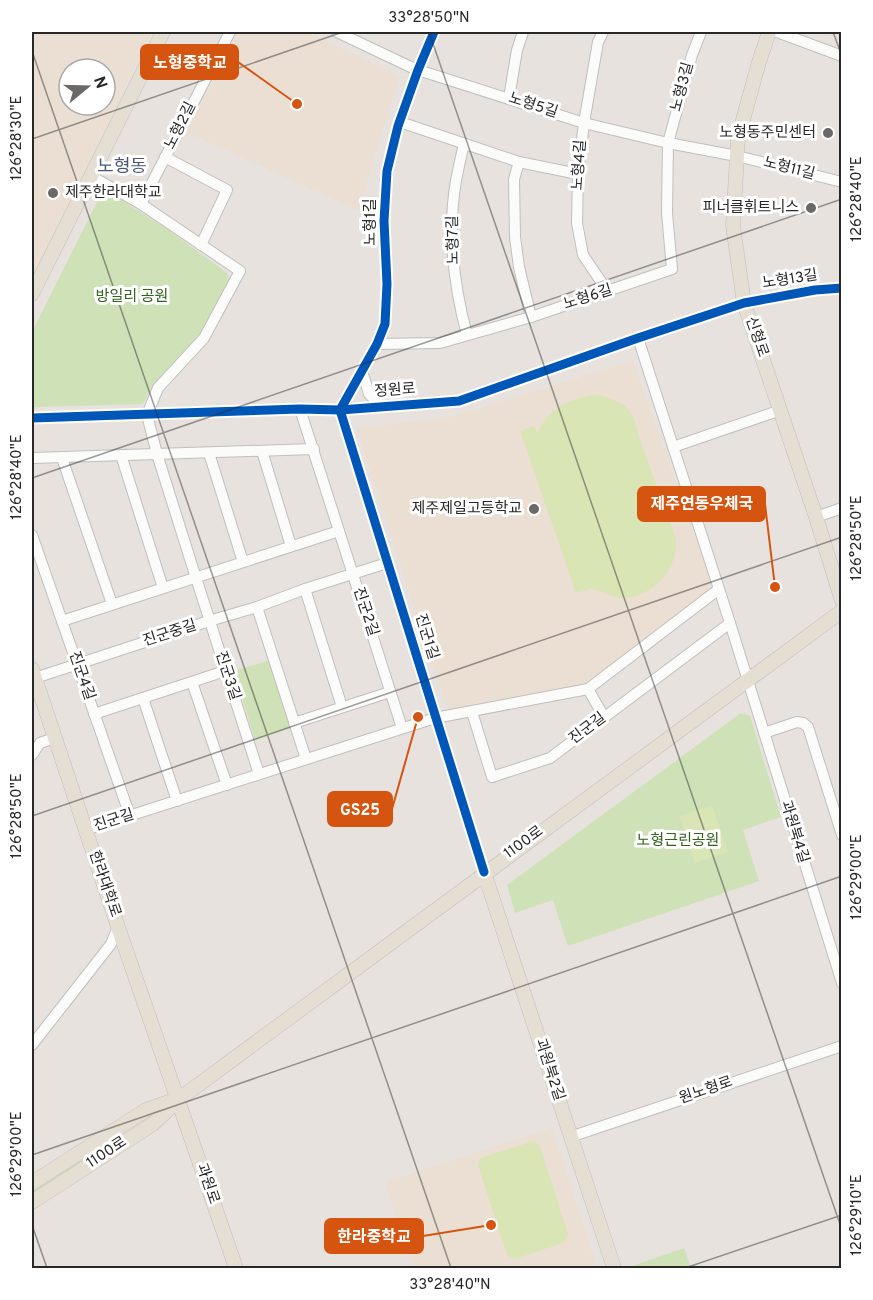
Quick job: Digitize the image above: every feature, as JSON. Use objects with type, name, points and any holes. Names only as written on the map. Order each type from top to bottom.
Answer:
[{"type":"main road","points":[[32,294],[163,32]]},
{"type":"main road","name":"신형로","points":[[770,32],[759,62],[738,138],[733,226],[744,303],[842,601]]},
{"type":"main road","name":"1100로","points":[[32,1202],[153,1124],[178,1099],[842,611]]},
{"type":"main road","name":"한라대학로","points":[[33,674],[178,1099]]},
{"type":"main road","name":"과원북2길","points":[[484,872],[614,1269]]},
{"type":"main road","name":"1100로","points":[[32,1183],[146,1110],[178,1099]]},
{"type":"main road","name":"과원로","points":[[178,1099],[236,1269]]},
{"type":"street","name":"노형2길","points":[[141,204],[230,32]]},
{"type":"street","name":"노형5길","points":[[337,32],[418,70],[584,123],[668,143],[737,156]]},
{"type":"street","name":"노형1길","points":[[340,410],[377,344],[385,324],[387,284],[384,221],[387,171],[400,122],[434,32]]},
{"type":"street","points":[[509,99],[523,32]]},
{"type":"street","name":"노형4길","points":[[603,32],[598,42],[584,123],[578,174],[577,223],[583,255],[608,292]]},
{"type":"street","name":"노형3길","points":[[668,143],[692,55],[701,32]]},
{"type":"street","points":[[777,32],[842,56]]},
{"type":"street","points":[[400,122],[519,162],[578,174]]},
{"type":"street","name":"노형6길","points":[[377,344],[440,343],[531,317],[672,269],[667,213],[668,143]]},
{"type":"street","name":"노형7길","points":[[464,144],[455,182],[453,252],[459,303],[467,335]]},
{"type":"street","name":"노형11길","points":[[737,156],[842,182]]},
{"type":"street","name":"노형2길","points":[[165,157],[227,190],[201,245]]},
{"type":"street","points":[[519,162],[514,179],[515,237],[519,267],[531,317]]},
{"type":"street","points":[[91,177],[141,204],[240,271],[204,338],[158,388],[147,415]]},
{"type":"street","name":"노형13길","points":[[744,303],[814,290],[842,288]]},
{"type":"street","name":"정원로","points":[[32,418],[340,410],[459,401],[744,303]]},
{"type":"street","points":[[638,338],[747,681]]},
{"type":"street","points":[[362,371],[369,394],[382,407]]},
{"type":"street","name":"진군2길","points":[[300,410],[402,728]]},
{"type":"street","name":"진군1길","points":[[340,410],[484,872]]},
{"type":"street","points":[[673,447],[781,410]]},
{"type":"street","name":"진군3길","points":[[147,415],[225,672],[260,774]]},
{"type":"street","points":[[32,458],[314,449]]},
{"type":"street","points":[[262,451],[291,546]]},
{"type":"street","points":[[209,453],[243,562]]},
{"type":"street","points":[[121,456],[163,588]]},
{"type":"street","points":[[62,458],[112,604]]},
{"type":"street","points":[[816,517],[842,508]]},
{"type":"street","points":[[62,621],[339,531]]},
{"type":"street","name":"진군4길","points":[[32,535],[130,816]]},
{"type":"street","name":"진군중길","points":[[33,674],[77,664],[387,563]]},
{"type":"street","name":"진군길","points":[[85,830],[435,718],[588,689],[719,589]]},
{"type":"street","points":[[305,590],[342,707]]},
{"type":"street","points":[[257,607],[306,759]]},
{"type":"street","name":"진군길","points":[[472,712],[492,777],[550,758],[730,623]]},
{"type":"street","points":[[94,714],[225,672]]},
{"type":"street","name":"과원북4길","points":[[747,681],[842,983]]},
{"type":"street","points":[[192,682],[227,785]]},
{"type":"street","points":[[588,689],[604,717]]},
{"type":"street","points":[[294,723],[390,692]]},
{"type":"street","points":[[143,698],[177,801]]},
{"type":"street","points":[[764,733],[797,722],[808,727],[842,835]]},
{"type":"street","points":[[32,755],[40,743],[54,738]]},
{"type":"street","points":[[32,1045],[111,944],[118,927]]},
{"type":"street","name":"원노형로","points":[[570,1137],[842,1046]]},
{"type":"shaded area","name":"제주한라대학교","points":[[32,32],[152,32],[117,105],[117,57],[57,57],[57,117],[111,117],[32,282]]},
{"type":"shaded area","points":[[238,32],[306,32],[401,76],[359,211],[186,132]]},
{"type":"shaded area","name":"제주제일고등학교","points":[[633,361],[714,590],[583,688],[449,713],[356,428],[447,418]]},
{"type":"shaded area","points":[[552,1128],[597,1268],[414,1268],[385,1182]]},
{"type":"green space","name":"방일리 공원","points":[[110,193],[167,229],[227,273],[230,283],[202,331],[151,389],[143,404],[32,407],[32,332],[100,196]]},
{"type":"green space","points":[[596,394],[621,403],[634,418],[676,539],[676,550],[668,571],[653,587],[633,597],[618,598],[594,589],[576,593],[520,431],[534,426],[537,433],[549,416],[561,406]]},
{"type":"green space","points":[[270,660],[291,728],[255,740],[234,671]]},
{"type":"green space","name":"노형근린공원","points":[[741,713],[750,716],[781,817],[743,830],[759,881],[568,946],[553,900],[515,913],[507,885]]},
{"type":"green space","points":[[712,805],[728,852],[695,863],[679,816]]},
{"type":"green space","points":[[534,1141],[540,1146],[568,1234],[563,1243],[514,1259],[507,1255],[478,1165],[483,1157]]},
{"type":"green space","points":[[100,1145],[102,1149],[32,1194],[32,1189]]},
{"type":"green space","points":[[684,1248],[691,1268],[630,1267]]},
{"type":"cycle path","points":[[434,32],[398,126],[387,171],[384,221],[387,284],[385,324],[377,344],[340,410],[484,872]]},
{"type":"cycle path","points":[[32,418],[300,409],[340,410],[459,401],[744,303],[815,290],[842,288]]},
{"type":"place","name":"노형중학교","points":[[297,104]]},
{"type":"place","name":"노형동주민센터","points":[[828,133]]},
{"type":"place","name":"제주한라대학교","points":[[53,193]]},
{"type":"place","name":"피너클휘트니스","points":[[811,208]]},
{"type":"place","name":"제주제일고등학교","points":[[534,509]]},
{"type":"place","name":"제주연동우체국","points":[[775,587]]},
{"type":"place","name":"GS25","points":[[418,717]]},
{"type":"place","name":"한라중학교","points":[[491,1225]]},
{"type":"district","name":"노형동","points":[[122,167]]}]
